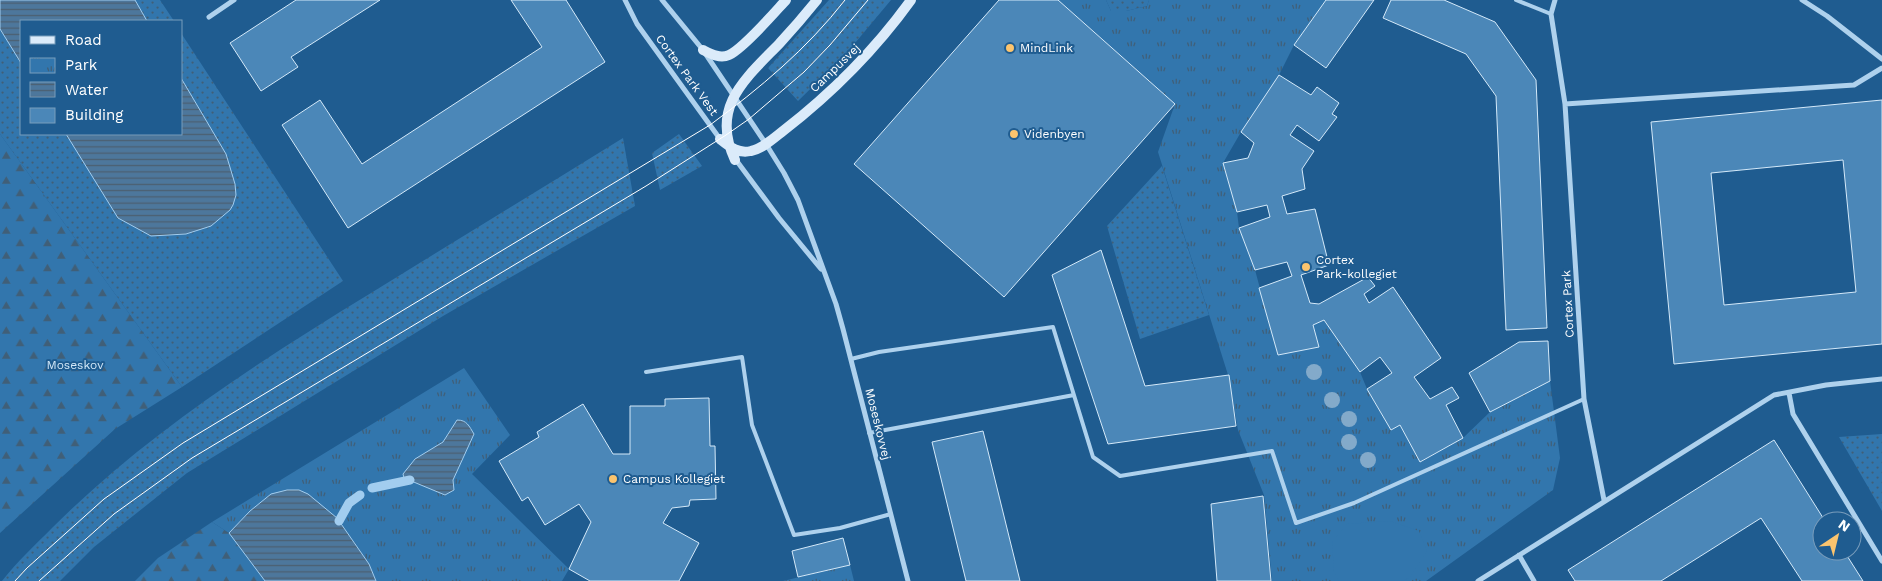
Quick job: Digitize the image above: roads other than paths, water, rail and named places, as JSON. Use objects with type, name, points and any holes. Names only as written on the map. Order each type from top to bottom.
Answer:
[{"type":"street","points":[[209,17],[234,0]]},
{"type":"street","name":"Cortex Park Vest","points":[[625,0],[637,24],[735,160]]},
{"type":"street","name":"Cortex Park Vest","points":[[662,0],[703,50],[766,144]]},
{"type":"street","points":[[703,50],[716,56],[728,55],[761,26],[786,0]]},
{"type":"street","points":[[735,160],[726,135],[729,111],[734,96],[746,77],[818,0]]},
{"type":"street","name":"Campusvej","points":[[729,147],[741,152],[753,151],[766,144],[802,116],[854,68],[880,40],[911,0]]},
{"type":"street","name":"Cortex Park","points":[[1555,0],[1551,14],[1565,104],[1584,399],[1604,500]]},
{"type":"street","points":[[1802,0],[1882,59]]},
{"type":"street","points":[[1565,104],[1854,85],[1882,68]]},
{"type":"street","points":[[720,139],[729,147]]},
{"type":"street","name":"Moseskovvej","points":[[766,144],[798,200],[836,304],[908,581]]},
{"type":"street","name":"Moseskovvej","points":[[735,160],[778,218],[825,273]]},
{"type":"street","points":[[1478,581],[1604,500],[1774,396],[1826,385],[1882,379]]},
{"type":"street","points":[[1788,392],[1793,414],[1882,561]]},
{"type":"street","points":[[1518,555],[1534,581]]},
{"type":"lane","points":[[1516,0],[1551,14]]},
{"type":"lane","points":[[851,359],[878,352],[1053,327],[1093,457],[1120,476],[1272,450],[1296,523],[1354,503],[1584,399]]},
{"type":"lane","points":[[646,372],[742,357],[752,425],[794,535],[840,528],[890,514]]},
{"type":"lane","points":[[869,433],[1074,395]]},
{"type":"water","points":[[0,0],[135,0],[146,20],[20,20],[20,61],[0,29]]},
{"type":"water","points":[[182,80],[226,154],[235,184],[236,195],[233,205],[230,210],[211,226],[186,234],[151,236],[118,218],[67,135],[182,135]]},
{"type":"water","points":[[457,420],[465,422],[474,434],[453,480],[454,490],[445,495],[404,478],[403,474],[415,459],[443,442]]},
{"type":"water","points":[[287,490],[299,490],[308,494],[337,518],[369,564],[376,581],[265,581],[229,533],[250,511],[271,494]]},
{"type":"waterway","points":[[372,488],[410,480]]},
{"type":"waterway","points":[[339,521],[349,503],[360,495]]},
{"type":"tram line","points":[[15,581],[104,499],[183,443],[710,125],[782,67],[815,35],[845,0]]},
{"type":"tram line","points":[[39,581],[114,514],[192,458],[646,186],[749,119],[804,72],[868,0]]},
{"type":"place","name":"MindLink","points":[[1010,48]]},
{"type":"place","name":"Videnbyen","points":[[1014,134]]},
{"type":"place","name":"Cortex Park-kollegiet","points":[[1306,267]]},
{"type":"place","name":"Campus Kollegiet","points":[[613,479]]},
{"type":"park label","name":"Moseskov","points":[[75,365]]}]
